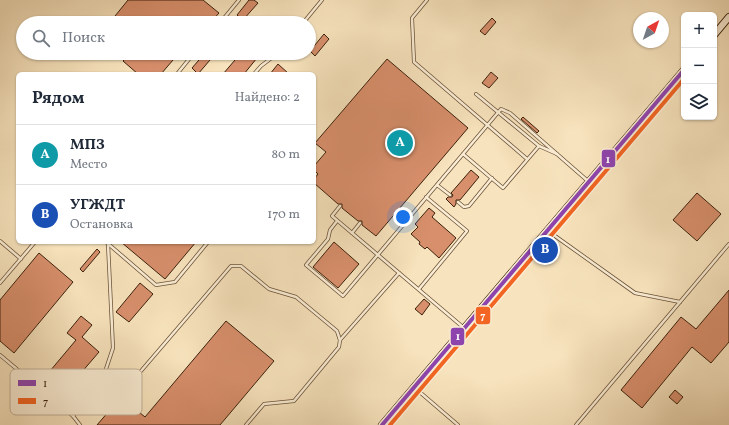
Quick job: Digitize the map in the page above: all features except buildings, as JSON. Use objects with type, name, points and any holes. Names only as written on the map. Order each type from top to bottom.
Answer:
[{"type":"street","points":[[717,31],[729,17]]},
{"type":"street","points":[[382,425],[681,74]]},
{"type":"lane","points":[[226,16],[239,0]]},
{"type":"lane","points":[[309,16],[322,0]]},
{"type":"lane","points":[[427,0],[412,18],[414,62],[527,160]]},
{"type":"lane","points":[[179,72],[188,60]]},
{"type":"lane","points":[[256,72],[269,60]]},
{"type":"lane","points":[[476,94],[539,146],[560,156]]},
{"type":"lane","points":[[337,221],[330,230],[328,239],[306,265],[343,296],[501,109],[510,113],[589,182]]},
{"type":"lane","points":[[463,154],[503,188],[539,146]]},
{"type":"lane","points":[[458,202],[464,207],[469,206],[492,178]]},
{"type":"lane","points":[[437,185],[450,195]]},
{"type":"lane","points":[[418,290],[467,231],[426,197]]},
{"type":"lane","points":[[340,206],[332,216],[337,221],[464,328]]},
{"type":"lane","points":[[352,233],[360,223]]},
{"type":"lane","points":[[548,231],[635,293],[680,302]]},
{"type":"lane","points":[[0,241],[21,259]]},
{"type":"lane","points":[[0,283],[33,244]]},
{"type":"lane","points":[[106,369],[113,348],[107,244]]},
{"type":"lane","points":[[108,244],[156,285],[175,282],[206,244]]},
{"type":"lane","points":[[576,425],[729,244]]},
{"type":"lane","points":[[142,369],[231,266],[241,266],[269,289],[296,297],[337,331],[340,340],[339,347],[294,401],[264,404],[246,425]]},
{"type":"lane","points":[[340,340],[399,273]]},
{"type":"lane","points":[[0,355],[17,369]]},
{"type":"lane","points":[[414,388],[458,425]]},
{"type":"lane","points":[[73,416],[80,425]]},
{"type":"transit line","name":"1","points":[[382,425],[681,74]]},
{"type":"transit line","name":"7","points":[[390,425],[681,83]]},
{"type":"place","name":"МПЗ","points":[[400,143]]},
{"type":"place","name":"УГЖДТ","points":[[545,250]]}]
